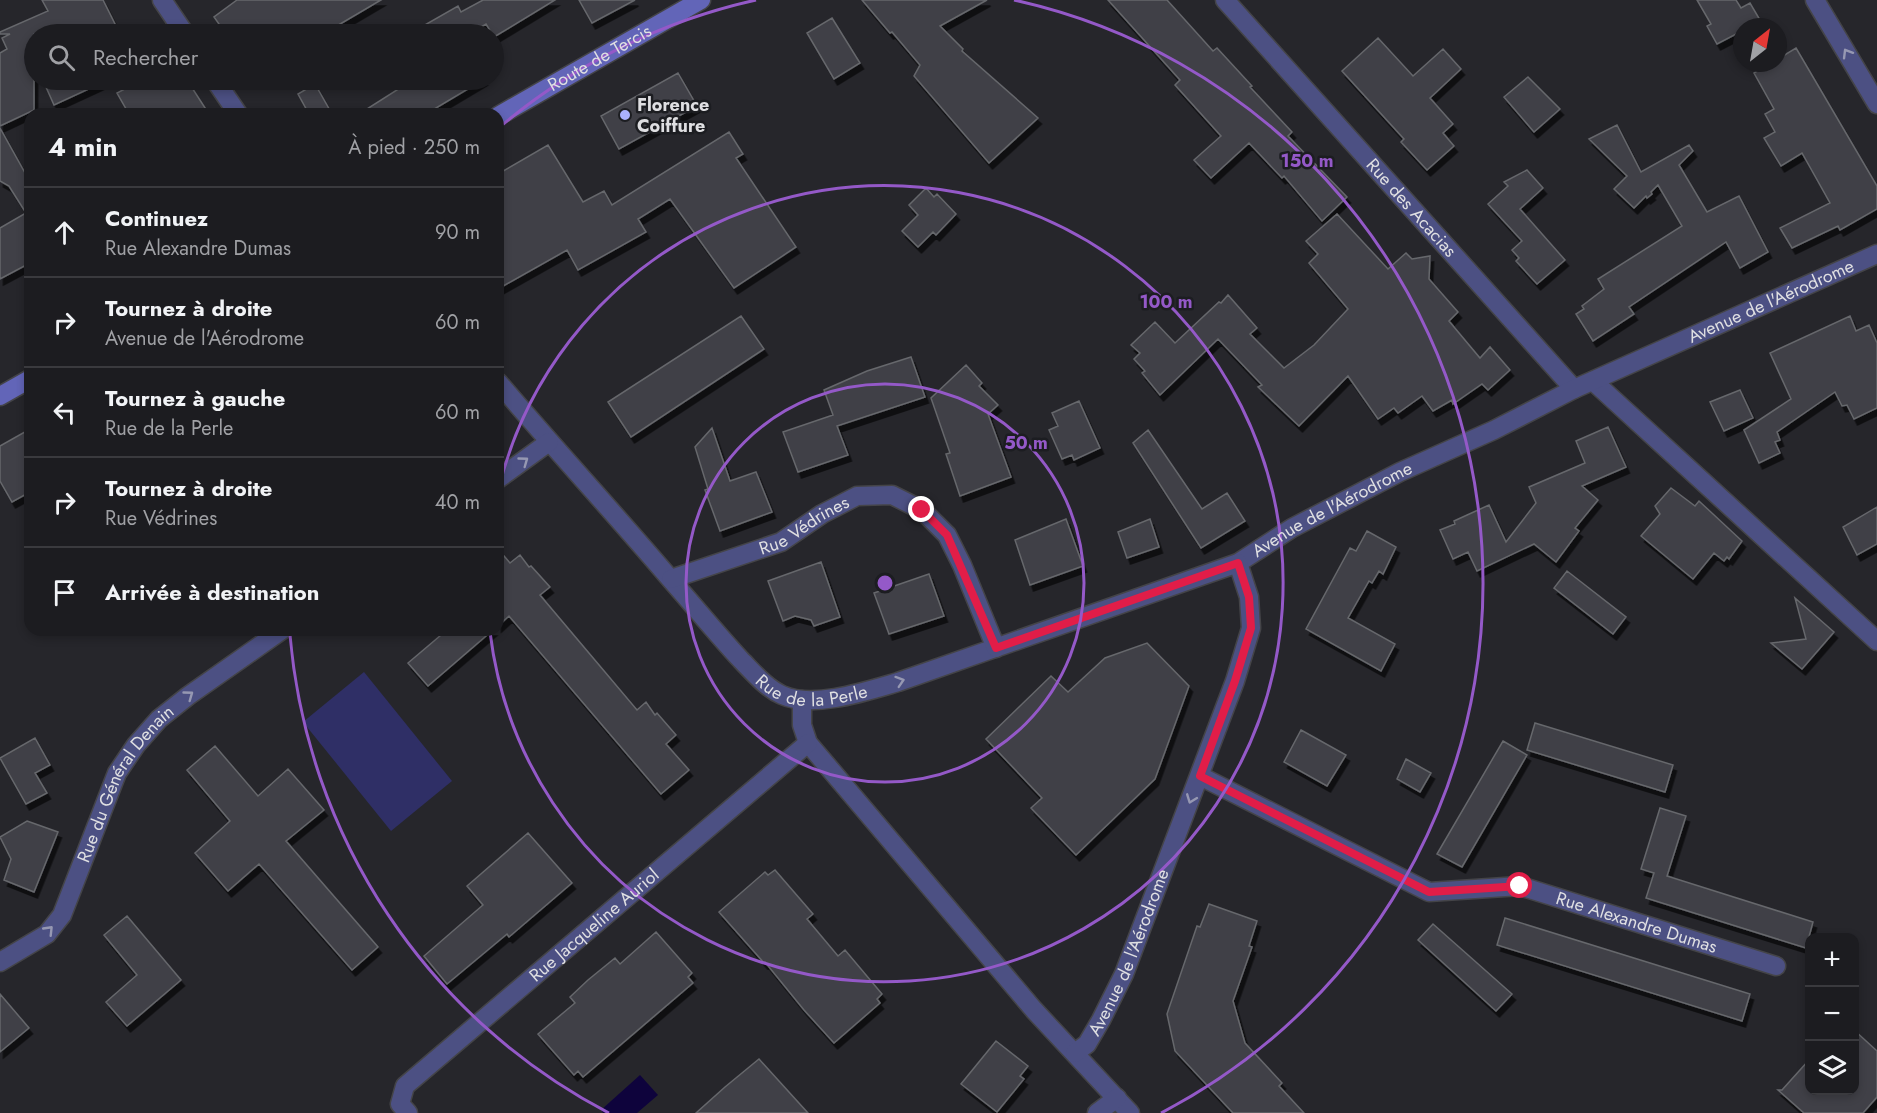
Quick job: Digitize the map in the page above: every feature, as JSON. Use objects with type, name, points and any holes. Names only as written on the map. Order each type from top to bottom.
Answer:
[{"type":"main road","name":"Route de Tercis","points":[[504,113],[701,0]]},
{"type":"main road","points":[[0,396],[24,382]]},
{"type":"street","points":[[162,0],[178,24]]},
{"type":"street","name":"Rue des Acacias","points":[[1225,0],[1574,389]]},
{"type":"street","points":[[1815,0],[1877,104]]},
{"type":"street","points":[[222,90],[234,108]]},
{"type":"street","name":"Avenue de l'Aérodrome","points":[[1075,1053],[1087,1044],[1124,974],[1235,681],[1251,628],[1249,597],[1238,563],[1292,528],[1400,472],[1494,430],[1574,389],[1877,254]]},
{"type":"street","points":[[1593,381],[1877,641]]},
{"type":"street","name":"Rue de la Perle","points":[[504,389],[671,579],[714,632],[758,677],[782,695],[802,699],[842,698],[898,682],[1238,563]]},
{"type":"street","points":[[504,475],[549,442]]},
{"type":"street","name":"Rue Védrines","points":[[671,579],[782,542],[822,514],[857,496],[892,495],[922,510],[947,535],[996,648]]},
{"type":"street","name":"Rue du Général Denain","points":[[0,962],[47,934],[62,915],[117,773],[144,736],[159,719],[188,696],[273,636]]},
{"type":"street","points":[[802,699],[802,725],[808,743],[1026,1001],[1130,1113]]},
{"type":"street","name":"Rue Jacqueline Auriol","points":[[408,1113],[400,1104],[405,1086],[808,743]]},
{"type":"street","name":"Rue Alexandre Dumas","points":[[1200,776],[1429,892],[1520,886],[1776,966]]},
{"type":"street","points":[[1097,1113],[1116,1098]]},
{"type":"shaded area","points":[[364,672],[452,781],[391,831],[303,722]]},
{"type":"shaded area","points":[[640,1075],[658,1095],[637,1113],[603,1113],[601,1110]]},
{"type":"building","points":[[42,0],[103,0],[115,24],[24,24],[24,90],[34,90],[34,108],[24,108],[24,115],[0,126],[0,53],[7,49],[2,38],[10,34],[0,34],[0,32],[48,11]]},
{"type":"building","points":[[237,0],[381,0],[340,24],[219,24],[214,17]]},
{"type":"building","points":[[483,0],[555,0],[504,31],[504,24],[426,24],[458,6],[461,12]]},
{"type":"building","points":[[579,0],[635,0],[592,23]]},
{"type":"building","points":[[862,0],[987,0],[940,26],[963,49],[962,51],[1038,118],[989,163],[914,76],[920,65]]},
{"type":"building","points":[[1108,0],[1167,0],[1213,51],[1217,48],[1252,86],[1250,87],[1292,132],[1288,136],[1347,197],[1322,221],[1284,176],[1282,178],[1249,143],[1211,178],[1194,160],[1221,136],[1175,85],[1180,80]]},
{"type":"building","points":[[1697,0],[1736,0],[1741,8],[1750,3],[1759,18],[1733,18],[1733,36],[1717,44],[1707,26],[1711,24]]},
{"type":"building","points":[[832,18],[860,63],[834,79],[807,33]]},
{"type":"building","points":[[1378,38],[1413,76],[1443,49],[1461,69],[1430,98],[1453,124],[1443,133],[1454,146],[1427,170],[1401,142],[1404,139],[1342,71]]},
{"type":"building","points":[[1796,48],[1877,186],[1877,209],[1840,230],[1838,226],[1792,248],[1780,228],[1830,203],[1802,153],[1781,166],[1764,138],[1775,132],[1765,114],[1774,109],[1754,73],[1787,72],[1787,54]]},
{"type":"building","points":[[678,73],[697,106],[619,149],[601,116]]},
{"type":"building","points":[[1528,77],[1560,109],[1534,132],[1504,97]]},
{"type":"building","points":[[47,90],[86,90],[54,105]]},
{"type":"building","points":[[123,90],[193,90],[205,108],[126,108],[117,93]]},
{"type":"building","points":[[305,90],[318,90],[329,108],[306,108],[298,94]]},
{"type":"building","points":[[397,90],[466,90],[436,108],[368,108]]},
{"type":"building","points":[[1617,125],[1641,172],[1689,145],[1693,151],[1679,165],[1707,212],[1739,196],[1768,252],[1740,268],[1726,242],[1629,307],[1634,314],[1593,341],[1576,314],[1584,309],[1582,306],[1604,289],[1598,279],[1682,226],[1658,185],[1651,192],[1652,194],[1647,198],[1646,196],[1634,208],[1614,189],[1627,176],[1589,139]]},
{"type":"building","points":[[0,128],[24,171],[24,210],[9,186],[0,181]]},
{"type":"building","points":[[729,132],[743,154],[736,158],[796,247],[734,288],[670,199],[638,219],[646,232],[578,270],[567,250],[504,286],[504,171],[548,145],[583,202],[604,191],[612,205]]},
{"type":"building","points":[[1527,170],[1543,188],[1520,209],[1565,260],[1537,284],[1516,261],[1519,258],[1512,250],[1522,241],[1488,204],[1508,186],[1504,182]]},
{"type":"building","points":[[926,188],[934,197],[937,194],[956,214],[936,235],[933,232],[918,247],[902,231],[918,215],[909,205]]},
{"type":"building","points":[[24,214],[24,266],[0,279],[0,228]]},
{"type":"building","points":[[1337,214],[1388,269],[1406,253],[1412,259],[1430,256],[1429,279],[1458,312],[1449,321],[1480,358],[1490,347],[1510,370],[1488,390],[1482,384],[1453,404],[1452,400],[1433,411],[1422,396],[1398,413],[1394,408],[1378,419],[1348,376],[1299,426],[1258,387],[1262,385],[1218,339],[1160,395],[1142,373],[1145,371],[1134,359],[1140,353],[1131,345],[1155,322],[1175,343],[1228,295],[1257,328],[1250,334],[1284,368],[1314,345],[1348,309],[1309,263],[1318,254],[1306,241]]},
{"type":"building","points":[[741,316],[764,349],[631,437],[608,402]]},
{"type":"building","points":[[1850,316],[1856,331],[1869,325],[1877,343],[1877,408],[1854,419],[1847,405],[1842,406],[1835,392],[1777,432],[1780,440],[1775,442],[1780,453],[1759,463],[1744,430],[1791,399],[1770,353]]},
{"type":"building","points":[[911,357],[925,397],[837,426],[848,455],[798,472],[783,432],[833,415],[824,390],[867,371]]},
{"type":"building","points":[[966,365],[982,383],[979,386],[998,405],[988,414],[1011,477],[960,496],[946,454],[950,453],[931,398]]},
{"type":"building","points":[[1740,390],[1753,418],[1724,431],[1710,402]]},
{"type":"building","points":[[1079,401],[1100,448],[1074,460],[1072,455],[1062,459],[1049,430],[1058,426],[1052,413]]},
{"type":"building","points":[[1608,427],[1626,467],[1582,486],[1598,500],[1575,528],[1579,531],[1556,562],[1534,544],[1477,571],[1468,552],[1453,559],[1440,530],[1489,505],[1506,542],[1536,503],[1529,487],[1585,463],[1576,441]]},
{"type":"building","points":[[712,428],[730,481],[756,472],[772,512],[720,531],[705,490],[708,489],[695,447]]},
{"type":"building","points":[[1148,430],[1202,509],[1227,493],[1245,521],[1201,548],[1133,443]]},
{"type":"building","points":[[24,432],[24,495],[12,502],[0,481],[0,446]]},
{"type":"building","points":[[1671,488],[1695,506],[1699,501],[1742,541],[1729,559],[1727,557],[1724,561],[1714,553],[1693,579],[1641,536],[1660,514],[1655,506]]},
{"type":"building","points":[[1877,507],[1877,544],[1857,555],[1843,527]]},
{"type":"building","points":[[1066,519],[1083,566],[1030,585],[1015,540]]},
{"type":"building","points":[[1150,519],[1159,547],[1127,558],[1118,532]]},
{"type":"building","points":[[1367,531],[1396,547],[1383,574],[1379,571],[1372,583],[1369,581],[1348,618],[1395,644],[1381,671],[1306,629],[1350,548],[1356,551]]},
{"type":"building","points":[[520,555],[550,587],[540,595],[637,710],[646,702],[655,715],[657,713],[676,735],[666,744],[689,770],[661,794],[509,616],[504,621],[504,556],[510,563]]},
{"type":"building","points":[[821,562],[840,617],[814,626],[811,620],[795,616],[783,621],[768,581]]},
{"type":"building","points":[[1567,571],[1626,617],[1613,634],[1554,588]]},
{"type":"building","points":[[929,574],[944,616],[889,634],[874,593]]},
{"type":"building","points":[[1795,598],[1834,632],[1802,669],[1771,643],[1806,639]]},
{"type":"building","points":[[440,636],[486,636],[428,686],[408,663]]},
{"type":"building","points":[[1147,643],[1189,686],[1155,779],[1076,855],[1031,808],[1042,798],[986,739],[1051,676],[1068,692],[1105,658]]},
{"type":"building","points":[[1535,723],[1673,765],[1665,792],[1527,750]]},
{"type":"building","points":[[1301,730],[1346,755],[1327,786],[1284,762]]},
{"type":"building","points":[[35,738],[50,765],[35,773],[47,793],[26,804],[0,758]]},
{"type":"building","points":[[1503,741],[1527,755],[1462,867],[1437,854]]},
{"type":"building","points":[[215,746],[258,796],[288,769],[324,810],[286,841],[378,947],[352,970],[259,864],[228,891],[195,853],[230,821],[187,770]]},
{"type":"building","points":[[1406,759],[1431,773],[1420,792],[1397,779]]},
{"type":"building","points":[[1660,808],[1686,816],[1667,876],[1813,922],[1810,933],[1805,933],[1805,948],[1646,898],[1654,873],[1641,869]]},
{"type":"building","points":[[27,821],[58,832],[34,892],[4,880],[11,859],[0,837]]},
{"type":"building","points":[[528,833],[572,883],[509,937],[507,934],[447,984],[424,956],[483,905],[467,886]]},
{"type":"building","points":[[775,870],[813,914],[807,919],[838,956],[845,950],[882,994],[877,999],[880,1003],[834,1043],[719,912],[765,872],[768,875]]},
{"type":"building","points":[[1209,904],[1257,921],[1249,946],[1252,947],[1233,1001],[1245,1043],[1282,1083],[1279,1086],[1304,1113],[1233,1113],[1175,1051],[1167,1014],[1197,926],[1200,927]]},
{"type":"building","points":[[127,916],[181,980],[127,1026],[106,1002],[137,975],[104,935]]},
{"type":"building","points":[[1505,918],[1750,994],[1742,1021],[1497,945]]},
{"type":"building","points":[[1433,924],[1512,994],[1496,1011],[1418,940]]},
{"type":"building","points":[[656,932],[692,973],[688,977],[693,983],[583,1077],[578,1071],[574,1075],[538,1034],[575,1003],[570,997],[588,980],[615,958],[620,964]]},
{"type":"building","points":[[0,994],[29,1028],[0,1052]]},
{"type":"building","points":[[1859,1035],[1877,1051],[1877,1097],[1863,1113],[1804,1113],[1778,1090],[1782,1090],[1805,1064],[1805,1095],[1859,1095]]},
{"type":"building","points":[[996,1041],[1028,1066],[1020,1076],[1024,1079],[997,1112],[961,1084]]},
{"type":"building","points":[[759,1059],[808,1113],[696,1113],[725,1087]]},
{"type":"place","name":"Florence Coiffure","points":[[625,115]]},
{"type":"route","points":[[922,510],[947,535],[962,565],[996,648],[1238,563],[1249,597],[1251,628],[1235,681],[1200,776],[1429,892],[1520,886]]}]
